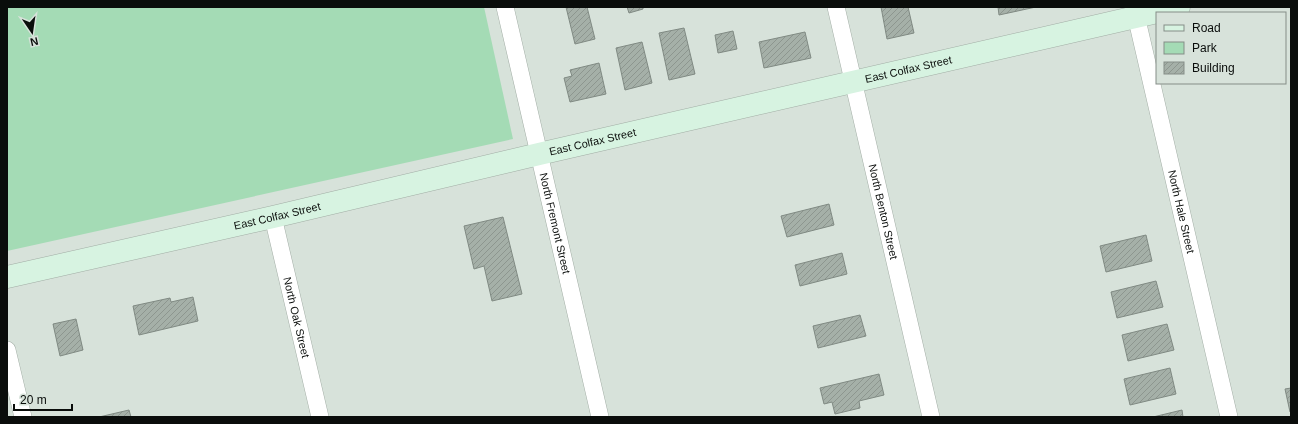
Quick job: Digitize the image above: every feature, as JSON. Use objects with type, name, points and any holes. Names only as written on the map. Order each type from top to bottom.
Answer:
[{"type":"street","name":"North Fremont Street","points":[[505,7],[600,417]]},
{"type":"street","name":"North Benton Street","points":[[836,7],[931,417]]},
{"type":"street","name":"East Colfax Street","points":[[7,277],[273,217],[853,82],[1135,12],[1179,7]]},
{"type":"street","name":"North Hale Street","points":[[1135,12],[1229,417]]},
{"type":"street","name":"North Oak Street","points":[[273,217],[320,417]]},
{"type":"street","points":[[7,350],[23,417]]},
{"type":"green space","points":[[7,7],[484,7],[513,139],[7,251]]},
{"type":"building","points":[[566,7],[587,7],[595,39],[575,44]]},
{"type":"building","points":[[627,7],[643,7],[643,9],[629,13]]},
{"type":"building","points":[[881,7],[908,7],[914,33],[887,39]]},
{"type":"building","points":[[998,7],[1036,7],[999,15]]},
{"type":"building","points":[[684,28],[695,74],[669,80],[659,33]]},
{"type":"building","points":[[733,31],[737,49],[718,53],[715,35]]},
{"type":"building","points":[[805,32],[811,58],[764,68],[759,42]]},
{"type":"building","points":[[642,42],[652,83],[625,90],[616,48]]},
{"type":"building","points":[[599,63],[606,94],[570,102],[564,78],[572,76],[570,70]]},
{"type":"building","points":[[829,204],[834,225],[787,237],[781,216]]},
{"type":"building","points":[[503,217],[522,294],[492,301],[484,266],[474,269],[464,226]]},
{"type":"building","points":[[1146,235],[1152,261],[1106,272],[1100,246]]},
{"type":"building","points":[[842,253],[847,274],[800,286],[795,265]]},
{"type":"building","points":[[1156,281],[1163,307],[1117,318],[1111,292]]},
{"type":"building","points":[[193,297],[198,321],[139,335],[133,306],[170,298],[171,302]]},
{"type":"building","points":[[860,315],[866,336],[818,348],[813,326]]},
{"type":"building","points":[[76,319],[83,350],[60,356],[53,324]]},
{"type":"building","points":[[1167,324],[1174,350],[1128,361],[1122,335]]},
{"type":"building","points":[[1170,368],[1176,394],[1130,405],[1124,379]]},
{"type":"building","points":[[879,374],[884,395],[859,401],[860,408],[835,414],[832,402],[824,404],[820,388]]},
{"type":"building","points":[[1291,388],[1291,412],[1290,412],[1285,389]]},
{"type":"building","points":[[129,410],[131,417],[99,417]]},
{"type":"building","points":[[1182,410],[1183,417],[1153,417]]}]
